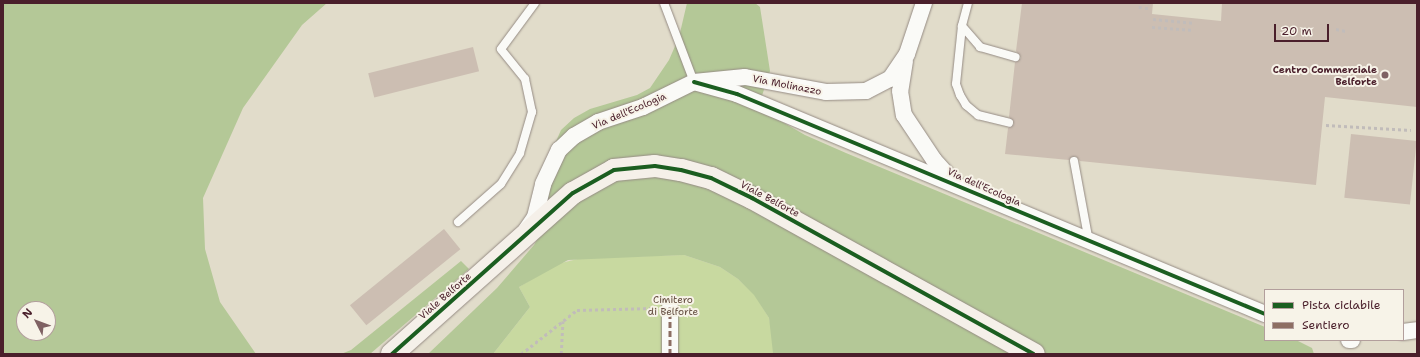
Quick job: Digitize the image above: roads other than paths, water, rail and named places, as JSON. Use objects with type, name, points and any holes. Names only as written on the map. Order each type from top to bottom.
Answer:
[{"type":"main road","name":"Viale Belforte","points":[[392,354],[573,193],[614,170],[655,166],[681,170],[711,178],[752,198],[1034,354]]},
{"type":"street","name":"Via Molinazzo","points":[[694,82],[745,77],[826,92],[866,91],[890,79],[907,54],[924,3]]},
{"type":"street","points":[[907,54],[902,70],[900,91],[904,114],[934,160],[953,182]]},
{"type":"street","name":"Via dell'Ecologia","points":[[516,244],[535,217],[543,184],[559,150],[574,136],[598,122],[643,107],[694,82],[737,94],[953,182],[1090,243],[1264,314]]},
{"type":"street","points":[[670,307],[670,354]]},
{"type":"street","points":[[1404,332],[1417,330]]},
{"type":"lane","points":[[458,222],[501,184],[520,153],[532,112],[525,79],[501,49],[535,3]]},
{"type":"lane","points":[[664,3],[694,82]]},
{"type":"lane","points":[[968,3],[962,26],[956,84],[966,105],[978,115],[1009,123]]},
{"type":"lane","points":[[962,26],[980,46],[1016,57]]},
{"type":"lane","points":[[1074,161],[1090,243]]},
{"type":"place","name":"Centro Commerciale Belforte","points":[[1385,75]]},
{"type":"park label","name":"Cimitero di Belforte","points":[[673,304]]}]
